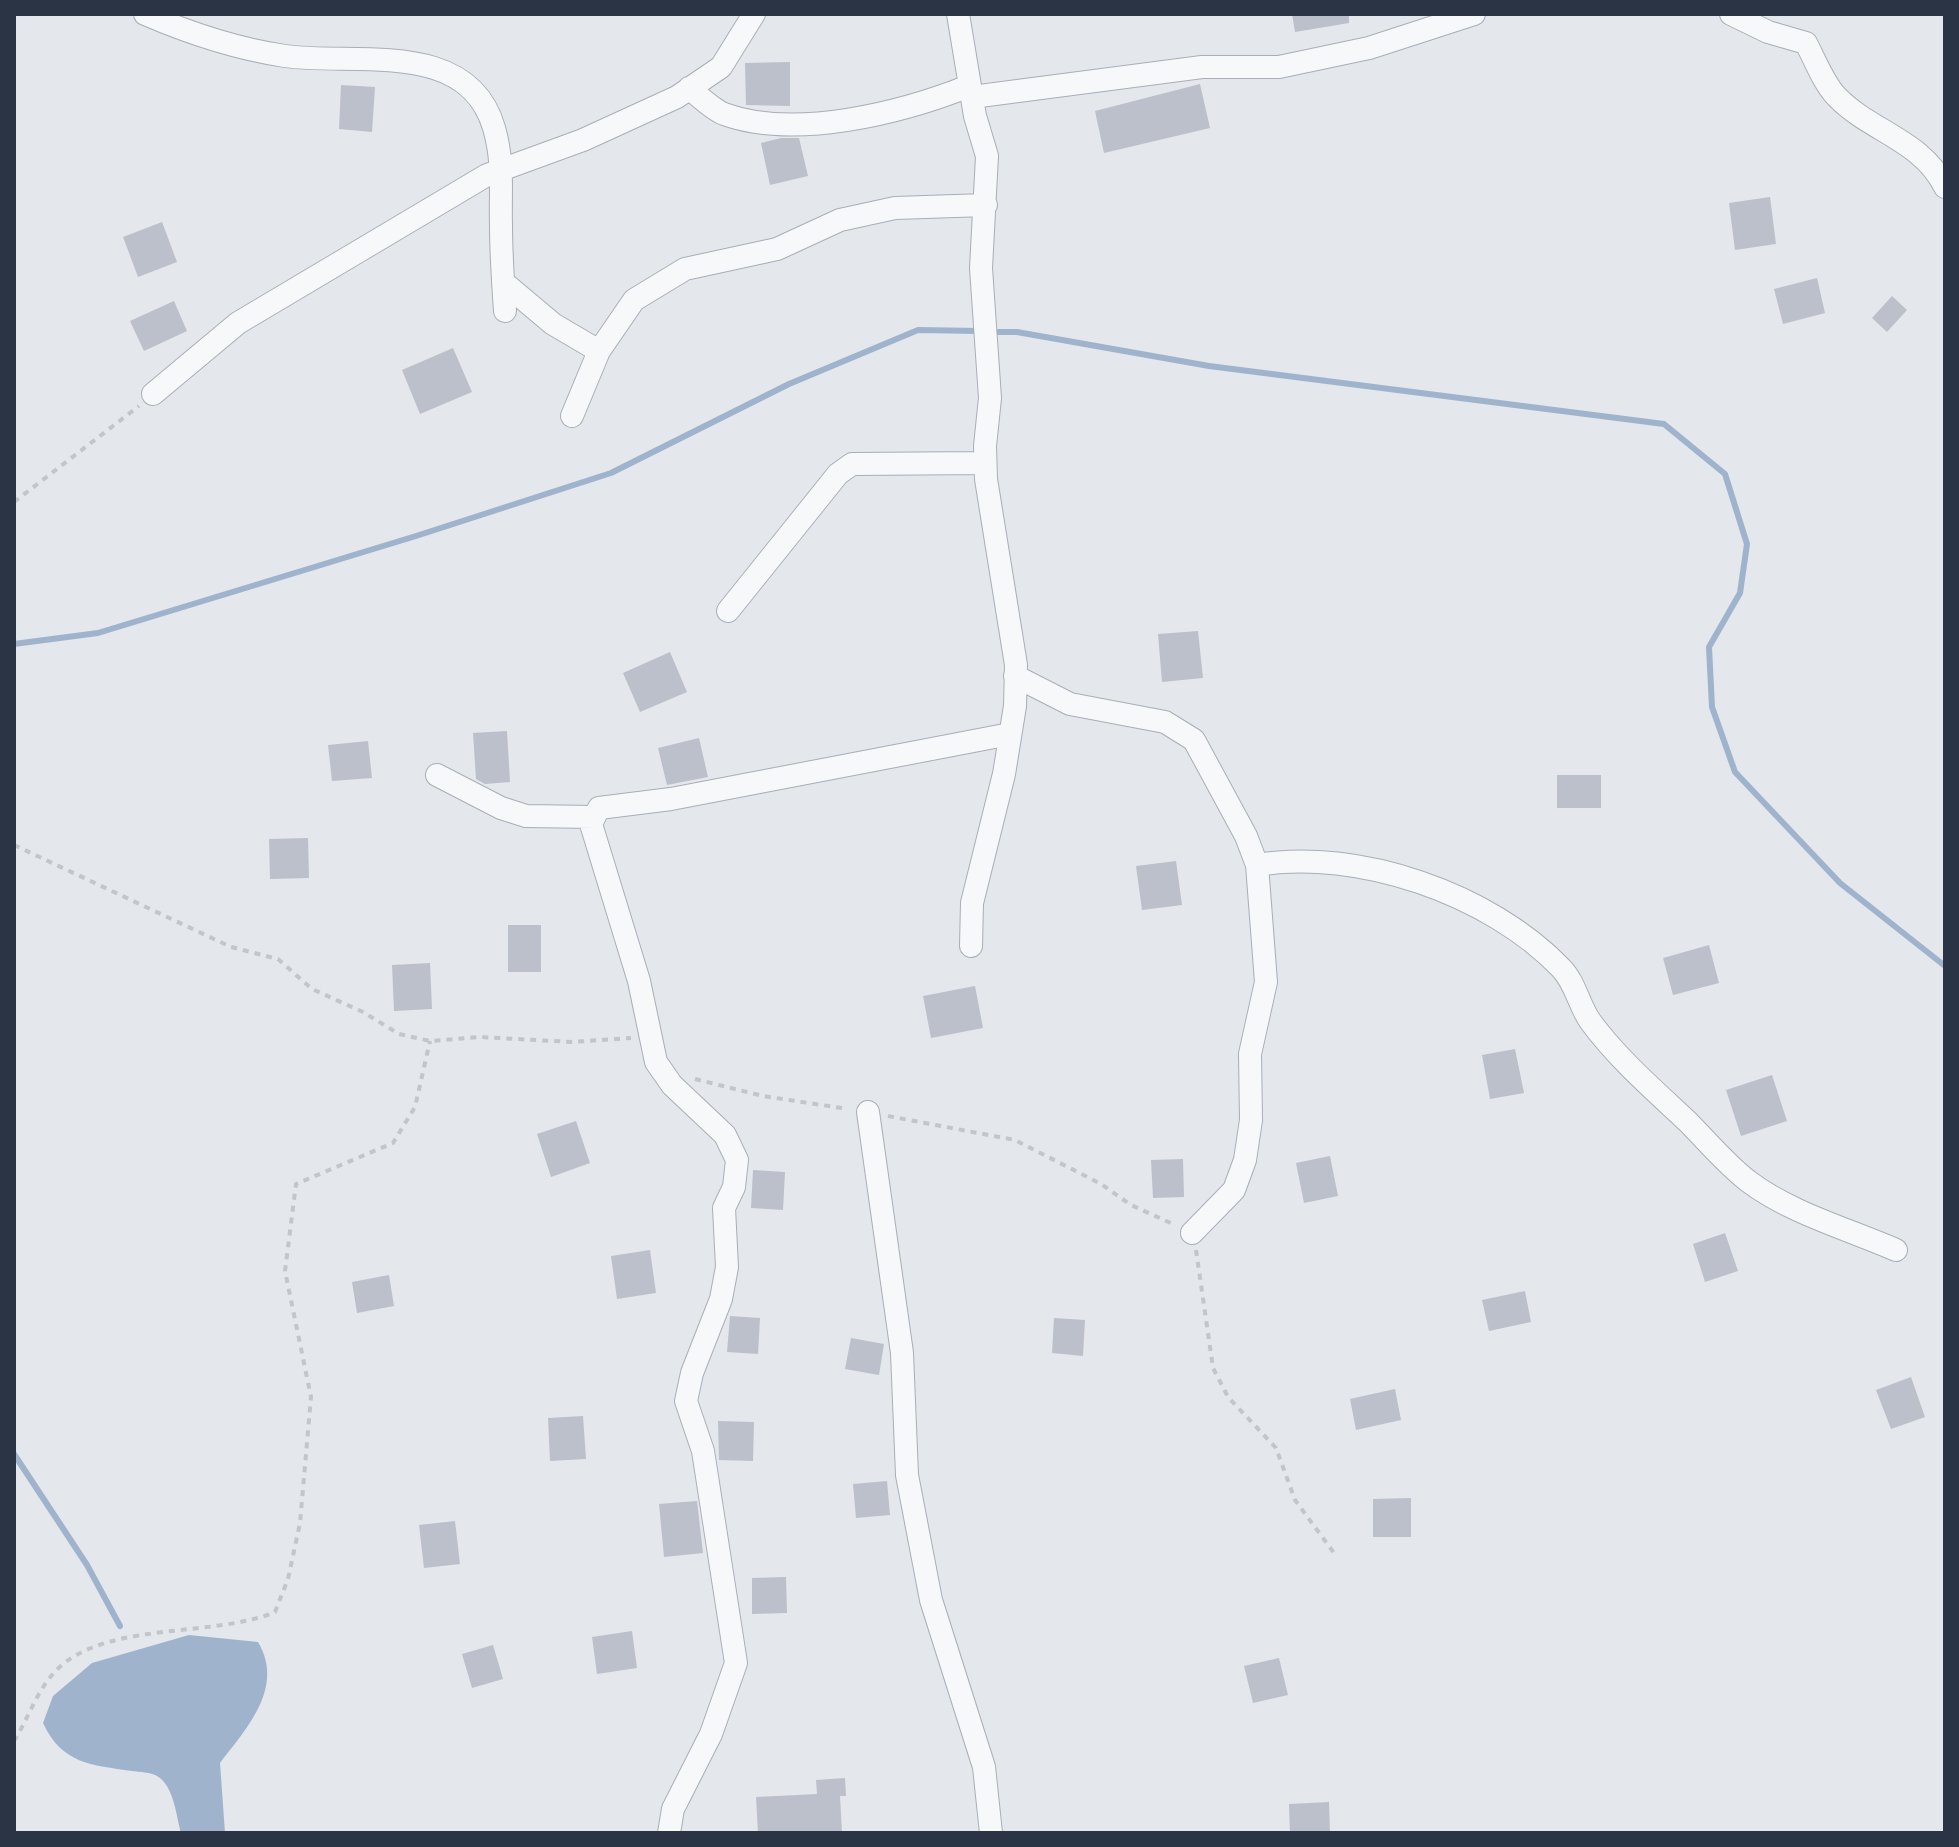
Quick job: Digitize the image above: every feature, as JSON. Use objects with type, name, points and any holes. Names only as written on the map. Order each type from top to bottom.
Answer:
[{"type":"street","points":[[145,14],[188,32],[286,56],[377,59],[431,66],[470,85],[493,125],[503,169],[505,311]]},
{"type":"street","points":[[153,394],[238,323],[320,272],[503,169],[583,140],[689,88],[721,67],[754,14]]},
{"type":"street","points":[[958,14],[970,91],[987,156],[981,268],[990,398],[985,463],[993,533],[1008,602],[1015,676],[1010,734],[993,827],[972,903],[971,946]]},
{"type":"street","points":[[689,88],[722,114],[812,124],[883,114],[970,91],[1202,67],[1279,67],[1369,48],[1474,14]]},
{"type":"street","points":[[1731,14],[1768,32],[1806,43],[1836,96],[1911,145],[1939,175],[1945,187]]},
{"type":"street","points":[[572,416],[599,351],[634,300],[685,269],[777,249],[840,220],[895,208],[986,205]]},
{"type":"street","points":[[503,282],[553,324],[599,351]]},
{"type":"street","points":[[728,611],[838,474],[852,464],[985,463]]},
{"type":"street","points":[[1015,676],[1070,704],[1165,722],[1194,740],[1246,836],[1257,865],[1266,982],[1250,1054],[1251,1120],[1245,1160],[1234,1190],[1192,1233]]},
{"type":"street","points":[[669,1833],[673,1809],[711,1734],[736,1663],[703,1451],[686,1401],[692,1373],[721,1299],[727,1267],[724,1208],[734,1187],[737,1160],[725,1135],[672,1085],[656,1062],[639,981],[592,836],[594,817],[599,808],[671,799],[1010,734]]},
{"type":"street","points":[[437,775],[501,808],[526,816],[594,817]]},
{"type":"street","points":[[1257,865],[1294,858],[1391,873],[1479,908],[1528,936],[1564,971],[1590,1020],[1626,1062],[1748,1181],[1785,1202],[1896,1250]]},
{"type":"street","points":[[868,1112],[902,1353],[907,1475],[931,1600],[984,1767],[991,1833]]},
{"type":"path","points":[[14,502],[153,394]]},
{"type":"path","points":[[14,845],[231,947],[278,959],[324,996],[363,1012],[399,1034],[430,1041],[480,1037],[572,1042],[653,1037]]},
{"type":"path","points":[[14,1741],[37,1695],[64,1664],[108,1643],[185,1627],[253,1622],[275,1612],[288,1579],[300,1523],[311,1397],[285,1271],[296,1184],[393,1143],[415,1107],[430,1041]]},
{"type":"path","points":[[662,1070],[763,1096],[1015,1140],[1101,1184],[1131,1205],[1192,1233],[1213,1368],[1228,1397],[1276,1448],[1295,1500],[1334,1553]]},
{"type":"water","points":[[189,1635],[258,1642],[265,1659],[265,1691],[259,1706],[220,1763],[225,1833],[181,1833],[171,1794],[157,1776],[79,1760],[59,1747],[43,1723],[53,1696],[92,1663]]},
{"type":"building","points":[[1292,14],[1349,14],[1349,23],[1295,32]]},
{"type":"building","points":[[790,62],[790,106],[746,105],[745,63]]},
{"type":"building","points":[[1200,84],[1210,128],[1104,153],[1095,111]]},
{"type":"building","points":[[341,85],[375,87],[372,132],[339,129]]},
{"type":"building","points":[[799,138],[808,176],[770,185],[761,143]]},
{"type":"building","points":[[1770,197],[1776,244],[1735,250],[1729,203]]},
{"type":"building","points":[[162,222],[177,262],[138,277],[123,237]]},
{"type":"building","points":[[1817,278],[1825,313],[1783,324],[1774,289]]},
{"type":"building","points":[[1892,296],[1907,310],[1887,332],[1872,318]]},
{"type":"building","points":[[174,301],[187,331],[144,351],[130,321]]},
{"type":"building","points":[[453,348],[472,392],[420,414],[402,370]]},
{"type":"building","points":[[1198,631],[1203,678],[1162,682],[1158,634]]},
{"type":"building","points":[[670,652],[687,692],[640,712],[623,673]]},
{"type":"building","points":[[507,731],[510,782],[485,784],[476,779],[473,733]]},
{"type":"building","points":[[699,738],[708,777],[667,785],[658,748]]},
{"type":"building","points":[[368,741],[372,778],[332,781],[328,745]]},
{"type":"building","points":[[1557,775],[1601,775],[1601,808],[1557,808]]},
{"type":"building","points":[[308,838],[309,878],[270,879],[269,839]]},
{"type":"building","points":[[1176,861],[1182,905],[1142,910],[1136,866]]},
{"type":"building","points":[[508,925],[541,925],[541,972],[508,972]]},
{"type":"building","points":[[1709,945],[1719,983],[1673,995],[1663,958]]},
{"type":"building","points":[[430,963],[432,1009],[394,1011],[392,965]]},
{"type":"building","points":[[975,986],[983,1028],[931,1038],[923,996]]},
{"type":"building","points":[[1515,1049],[1524,1093],[1490,1099],[1482,1055]]},
{"type":"building","points":[[1772,1075],[1787,1121],[1741,1136],[1726,1090]]},
{"type":"building","points":[[576,1121],[590,1163],[551,1177],[537,1134]]},
{"type":"building","points":[[1330,1156],[1338,1196],[1304,1203],[1296,1163]]},
{"type":"building","points":[[1183,1159],[1184,1197],[1153,1198],[1151,1160]]},
{"type":"building","points":[[753,1170],[785,1172],[783,1210],[751,1208]]},
{"type":"building","points":[[1725,1233],[1738,1271],[1705,1282],[1693,1244]]},
{"type":"building","points":[[650,1250],[656,1293],[617,1299],[611,1256]]},
{"type":"building","points":[[389,1275],[394,1306],[357,1313],[352,1282]]},
{"type":"building","points":[[1525,1291],[1531,1322],[1489,1331],[1482,1300]]},
{"type":"building","points":[[730,1316],[760,1318],[758,1354],[727,1352]]},
{"type":"building","points":[[1054,1318],[1085,1320],[1083,1356],[1052,1353]]},
{"type":"building","points":[[851,1338],[884,1344],[879,1375],[845,1369]]},
{"type":"building","points":[[1911,1377],[1925,1417],[1891,1429],[1876,1390]]},
{"type":"building","points":[[1395,1389],[1401,1420],[1356,1430],[1350,1399]]},
{"type":"building","points":[[583,1416],[586,1459],[550,1461],[548,1418]]},
{"type":"building","points":[[718,1421],[754,1422],[753,1461],[719,1460]]},
{"type":"building","points":[[887,1481],[890,1515],[856,1518],[853,1484]]},
{"type":"building","points":[[1411,1498],[1411,1537],[1373,1537],[1373,1499]]},
{"type":"building","points":[[697,1501],[703,1553],[664,1557],[659,1504]]},
{"type":"building","points":[[455,1521],[460,1564],[424,1568],[419,1525]]},
{"type":"building","points":[[786,1577],[787,1613],[752,1614],[752,1578]]},
{"type":"building","points":[[632,1631],[637,1668],[597,1674],[592,1637]]},
{"type":"building","points":[[493,1645],[503,1679],[472,1688],[462,1654]]},
{"type":"building","points":[[1279,1658],[1288,1695],[1253,1703],[1244,1666]]},
{"type":"building","points":[[845,1778],[846,1796],[840,1796],[842,1833],[758,1833],[756,1797],[817,1794],[816,1780]]},
{"type":"building","points":[[1329,1802],[1330,1833],[1290,1833],[1289,1804]]},
{"type":"waterway","points":[[14,644],[98,633],[611,473],[789,384],[918,330],[979,331]]},
{"type":"waterway","points":[[990,332],[1017,332],[1209,366],[1664,424],[1725,474],[1747,544],[1740,593],[1709,647],[1712,707],[1735,772],[1840,883],[1945,966]]},
{"type":"waterway","points":[[14,1454],[87,1565],[120,1626]]}]
